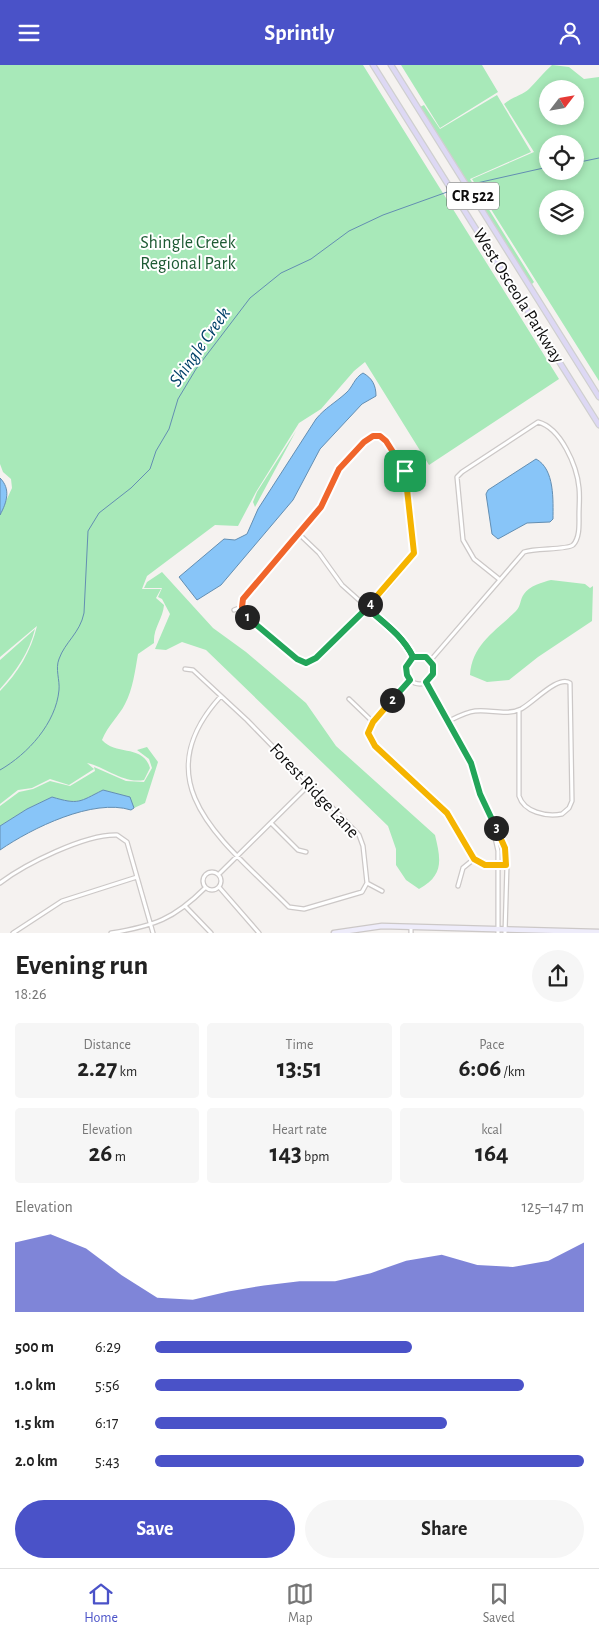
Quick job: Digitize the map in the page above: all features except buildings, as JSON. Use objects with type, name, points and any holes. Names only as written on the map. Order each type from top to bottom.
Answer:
[{"type":"main road","name":"West Osceola Parkway","points":[[373,65],[599,425]]},
{"type":"main road","name":"West Osceola Parkway","points":[[391,65],[599,397]]},
{"type":"street","points":[[430,661],[524,552],[544,548],[565,549],[572,546],[576,539],[579,531],[579,487],[564,448],[551,428],[538,422],[457,477],[464,540],[474,559],[499,579]]},
{"type":"street","points":[[373,436],[380,436],[386,441],[405,471],[414,553],[367,608],[316,658],[306,663],[297,659],[245,615],[242,607],[243,599],[299,534],[321,507],[339,469],[352,453],[373,436]]},
{"type":"street","points":[[299,534],[319,553],[342,585],[397,634],[408,647],[413,657]]},
{"type":"street","points":[[234,610],[242,607]]},
{"type":"street","points":[[422,656],[430,661],[433,674],[426,682],[418,684],[410,680],[406,667],[413,657],[422,656]]},
{"type":"street","name":"Forest Ridge Lane","points":[[185,669],[193,670],[221,696],[359,835],[363,846],[367,883]]},
{"type":"street","points":[[410,680],[373,722],[368,733],[370,740],[447,813],[474,859],[485,865],[506,865]]},
{"type":"street","points":[[449,721],[475,711],[512,712],[519,710],[559,681],[566,680],[570,683],[572,801],[569,808],[562,814],[529,809],[522,804],[519,796],[519,710]]},
{"type":"street","points":[[426,682],[471,763],[480,794],[501,836],[506,865],[505,931]]},
{"type":"street","points":[[221,696],[205,713],[195,733],[190,752],[188,774],[200,812],[211,828],[288,907],[304,909],[355,895],[362,891],[367,883],[382,891]]},
{"type":"street","points":[[349,699],[373,722]]},
{"type":"street","points":[[219,875],[310,784]]},
{"type":"street","points":[[489,814],[498,851],[498,931]]},
{"type":"street","points":[[271,823],[298,850],[306,853]]},
{"type":"street","points":[[0,883],[12,874],[52,853],[108,835],[117,835],[124,839],[153,933]]},
{"type":"street","points":[[458,886],[460,873],[474,859]]},
{"type":"street","points":[[219,875],[210,872],[205,874],[202,881],[205,888],[212,891],[220,887]]},
{"type":"street","points":[[219,875],[220,887],[259,933]]},
{"type":"street","points":[[13,933],[62,901],[137,877]]},
{"type":"street","points":[[111,933],[151,925],[186,907],[205,888]]},
{"type":"street","points":[[186,907],[211,933]]},
{"type":"street","points":[[334,933],[370,927],[599,932]]},
{"type":"street","points":[[411,927],[411,933]]},
{"type":"street","points":[[417,927],[417,933]]},
{"type":"green space","name":"Shingle Creek Regional Park","points":[[0,65],[363,65],[559,379],[429,465],[365,362],[354,371],[321,409],[299,423],[256,492],[238,526],[215,525],[147,576],[142,589],[161,589],[156,598],[164,605],[155,633],[154,643],[138,654],[128,698],[102,740],[114,748],[142,756],[150,768],[144,780],[129,780],[87,763],[94,769],[69,785],[50,779],[32,788],[18,790],[0,804],[0,691],[13,677],[23,661],[37,626],[0,657],[0,514],[12,488],[11,479],[3,472],[0,464]]},
{"type":"green space","points":[[401,65],[482,65],[498,92],[440,128]]},
{"type":"green space","points":[[552,65],[569,67],[584,79],[599,77],[599,381],[472,179],[534,152],[504,104],[527,91]]},
{"type":"green space","points":[[497,95],[531,152],[470,179],[534,282],[531,285],[420,107],[424,105],[440,129]]},
{"type":"green space","points":[[296,431],[255,507],[253,502],[257,492]]},
{"type":"green space","points":[[162,572],[213,628],[246,652],[306,703],[336,746],[435,835],[439,852],[439,866],[433,878],[427,884],[419,889],[406,880],[396,865],[396,849],[388,826],[206,650],[182,642],[166,650],[155,649],[170,614],[162,599],[158,597],[162,588],[144,588],[147,582]]},
{"type":"green space","points":[[551,580],[585,584],[590,588],[593,586],[592,621],[538,657],[509,680],[487,682],[470,675],[475,655],[480,646],[516,611],[526,591]]},
{"type":"green space","points":[[35,629],[21,661],[0,689],[0,660]]},
{"type":"green space","points":[[147,747],[158,762],[145,803],[134,808],[129,797],[103,790],[79,801],[68,801],[52,797],[27,809],[0,826],[0,806],[19,792],[33,789],[50,781],[70,786],[95,771],[94,767],[126,781],[144,782],[152,768],[149,759],[137,750]]},
{"type":"water","points":[[363,373],[373,382],[376,396],[362,404],[320,449],[293,500],[221,585],[197,600],[179,577],[224,539],[235,540],[247,534],[258,509],[316,419],[346,393]]},
{"type":"water","points":[[536,459],[547,470],[550,478],[553,495],[553,519],[550,522],[527,523],[498,539],[492,534],[486,494],[488,490]]},
{"type":"water","points":[[0,478],[6,487],[7,496],[0,515]]},
{"type":"water","points":[[103,790],[130,797],[134,808],[131,810],[116,807],[99,808],[63,817],[13,841],[0,850],[0,826],[27,809],[52,797],[68,801],[79,801]]},
{"type":"waterway","name":"Shingle Creek","points":[[584,161],[599,158]]},
{"type":"waterway","name":"Shingle Creek","points":[[468,185],[539,169]]},
{"type":"waterway","name":"Shingle Creek","points":[[454,190],[464,186]]},
{"type":"waterway","name":"Shingle Creek","points":[[0,770],[21,755],[39,736],[46,726],[57,702],[59,690],[57,667],[59,659],[76,632],[84,613],[88,531],[99,513],[131,488],[150,469],[156,451],[169,429],[178,399],[196,369],[250,298],[281,273],[311,259],[349,231],[383,215],[450,191]]},
{"type":"route","points":[[405,471],[386,441],[380,436],[373,436],[364,442],[339,469],[321,507],[243,599],[242,607],[245,615],[297,659],[306,663],[316,658],[367,608],[397,634],[408,647],[413,657],[406,667],[410,680],[373,722],[368,733],[370,740],[447,813],[474,859],[485,865],[506,865],[505,848],[501,836],[480,794],[471,763],[426,682],[431,679],[434,669],[433,665],[426,657],[413,657],[408,647],[397,634],[367,608],[414,553],[405,471]]}]
